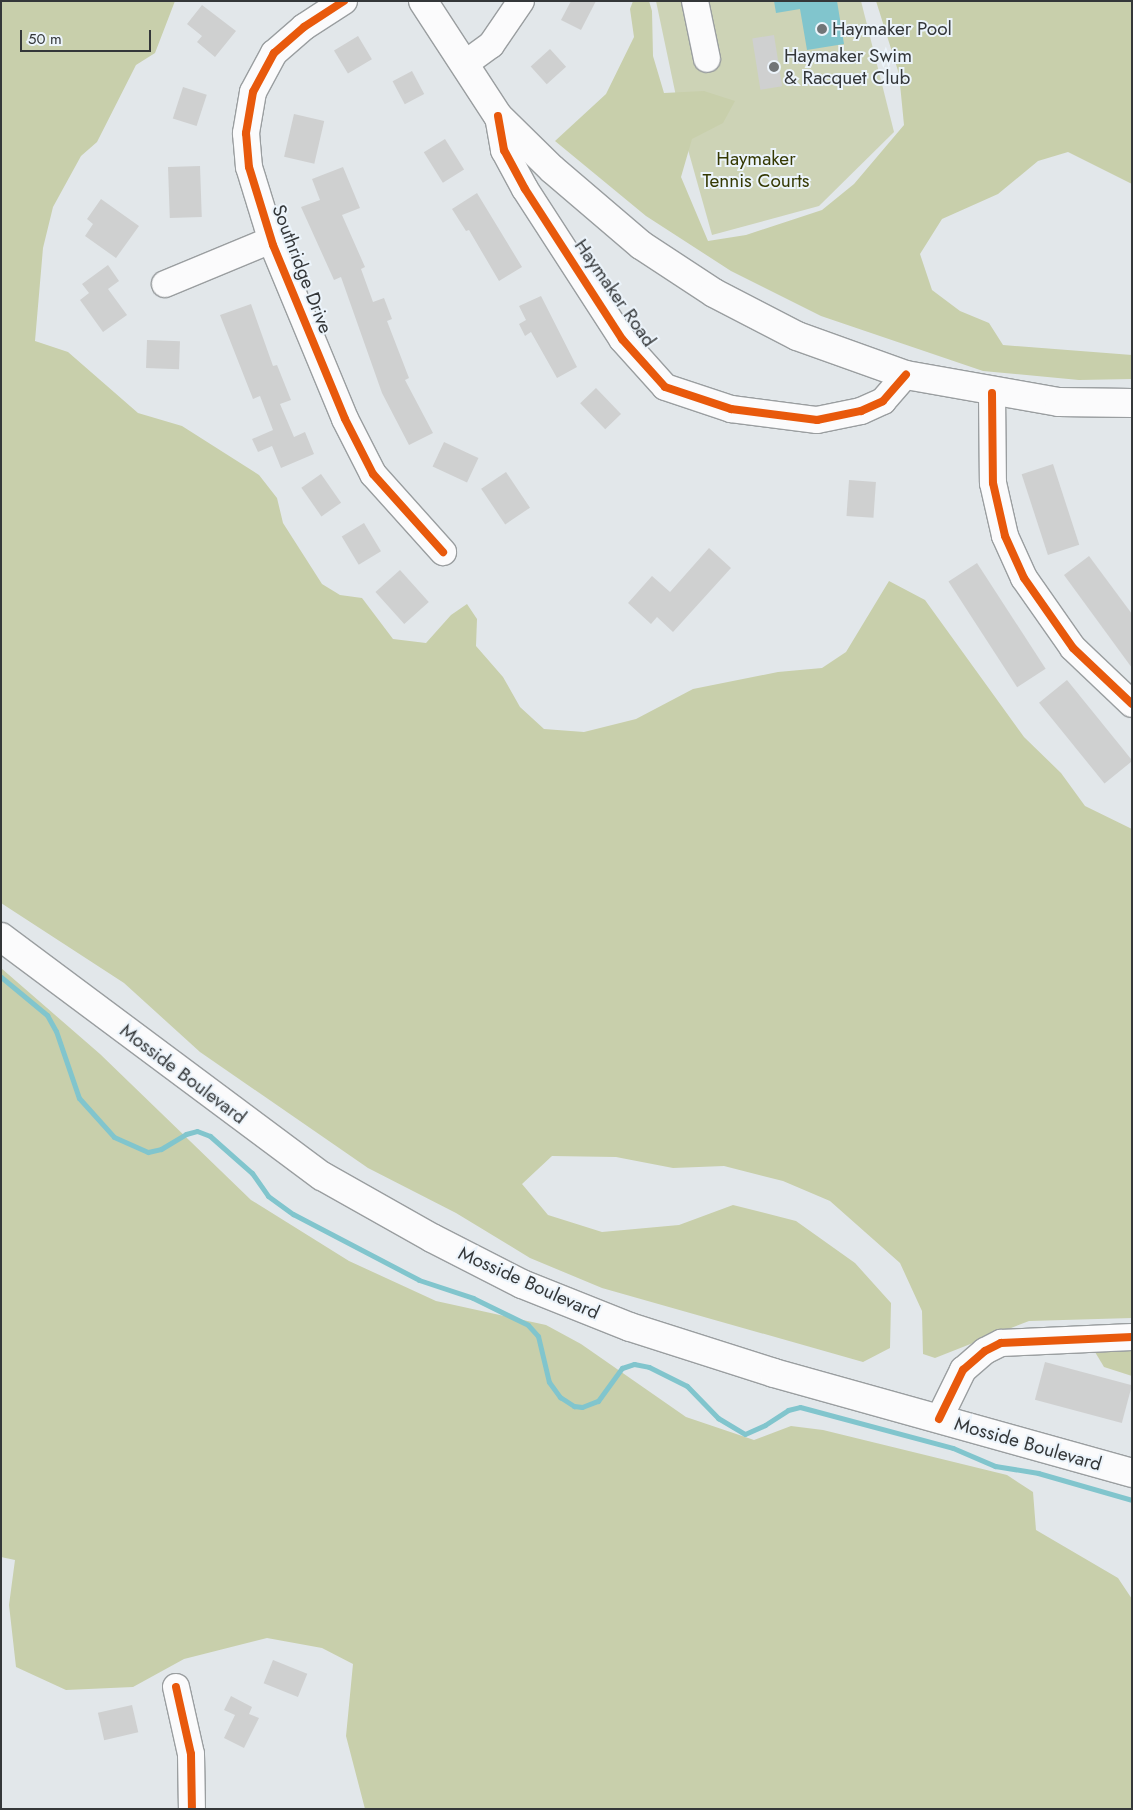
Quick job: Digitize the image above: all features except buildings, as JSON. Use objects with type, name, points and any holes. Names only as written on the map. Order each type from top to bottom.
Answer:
[{"type":"main road","name":"Haymaker Road","points":[[423,1],[466,63],[498,116],[552,169],[641,245],[714,293],[796,336],[906,376],[992,393],[1059,402],[1132,403]]},
{"type":"main road","name":"Mosside Boulevard","points":[[1,937],[322,1176],[440,1242],[522,1284],[630,1327],[774,1373],[1132,1473]]},
{"type":"street","name":"Southridge Drive","points":[[344,1],[304,27],[274,53],[253,92],[246,133],[248,168],[272,240],[345,419],[373,474],[443,552]]},
{"type":"street","points":[[466,63],[491,45],[521,1]]},
{"type":"street","points":[[695,1],[707,59]]},
{"type":"street","name":"Haymaker Road","points":[[498,116],[504,150],[525,189],[622,339],[665,387],[731,409],[817,420],[861,410],[883,401],[906,376]]},
{"type":"street","points":[[164,284],[272,240]]},
{"type":"street","points":[[992,393],[993,483],[1008,544],[1024,578],[1074,648],[1132,704]]},
{"type":"street","points":[[939,1419],[964,1370],[985,1351],[1001,1343],[1132,1337]]},
{"type":"street","points":[[176,1687],[191,1754],[192,1809]]},
{"type":"green space","points":[[1,1],[175,1],[155,53],[136,65],[97,142],[81,156],[53,207],[43,248],[35,341],[68,352],[138,413],[182,426],[259,475],[277,498],[283,523],[322,584],[340,595],[362,598],[393,639],[426,643],[451,615],[467,604],[477,619],[476,646],[503,677],[520,707],[544,729],[584,732],[636,719],[693,689],[778,672],[822,668],[846,652],[889,581],[925,600],[1024,737],[1061,773],[1085,806],[1132,829],[1132,1318],[1029,1321],[935,1358],[923,1354],[922,1311],[900,1263],[830,1201],[783,1181],[724,1166],[673,1168],[616,1157],[552,1156],[522,1184],[548,1215],[602,1232],[679,1225],[733,1205],[796,1221],[855,1263],[891,1303],[890,1348],[863,1362],[602,1288],[530,1258],[456,1213],[368,1168],[200,1052],[124,983],[1,903]]},
{"type":"green space","points":[[633,1],[649,1],[652,11],[653,56],[664,93],[704,91],[735,101],[723,123],[692,139],[681,177],[708,241],[746,235],[822,210],[854,184],[904,125],[899,74],[876,1],[1132,1],[1132,184],[1068,152],[1038,161],[998,194],[942,219],[920,254],[932,290],[960,311],[989,323],[1003,345],[1132,355],[1132,379],[1079,380],[983,371],[821,316],[731,271],[646,216],[555,141],[606,94],[634,37],[630,9]]},
{"type":"green space","name":"Haymaker Swim & Racquet Club","points":[[656,1],[861,1],[894,132],[819,206],[712,235],[685,139]]},
{"type":"green space","points":[[1,968],[100,1054],[251,1200],[349,1261],[436,1301],[546,1325],[581,1344],[686,1417],[754,1440],[791,1426],[823,1430],[1007,1475],[1033,1492],[1036,1530],[1118,1578],[1132,1599],[1132,1809],[365,1809],[346,1736],[353,1664],[322,1648],[267,1638],[184,1659],[133,1687],[66,1690],[16,1667],[9,1605],[15,1560],[1,1557]]},
{"type":"green space","points":[[1092,1347],[1132,1351],[1132,1376],[1104,1367]]},
{"type":"water","name":"Haymaker Pool","points":[[774,1],[837,1],[844,44],[807,50],[800,9],[776,13]]},
{"type":"waterway","points":[[1,977],[47,1015],[56,1031],[79,1098],[114,1137],[148,1152],[161,1149],[186,1134],[197,1131],[210,1136],[252,1173],[268,1196],[293,1214],[419,1280],[473,1298],[528,1325],[538,1336],[549,1382],[560,1397],[574,1406],[582,1407],[598,1401],[622,1368],[634,1364],[649,1367],[687,1386],[718,1418],[745,1434],[765,1425],[788,1410],[800,1407],[953,1448],[995,1466],[1038,1473],[1132,1500]]},
{"type":"cycle path","points":[[344,1],[304,27],[274,53],[253,92],[246,133],[249,167],[273,245],[345,419],[373,474],[443,552]]},
{"type":"cycle path","points":[[498,116],[504,150],[525,189],[622,339],[665,387],[731,409],[817,420],[861,411],[883,401],[906,375]]},
{"type":"cycle path","points":[[992,393],[993,483],[1005,536],[1024,578],[1073,648],[1132,704]]},
{"type":"cycle path","points":[[939,1419],[963,1370],[985,1351],[1001,1343],[1132,1337]]},
{"type":"cycle path","points":[[176,1687],[191,1754],[192,1809]]},
{"type":"place","name":"Haymaker Pool","points":[[822,29]]},
{"type":"place","name":"Haymaker Swim & Racquet Club","points":[[774,67]]},
{"type":"park label","name":"Haymaker Tennis Courts","points":[[756,170]]}]
